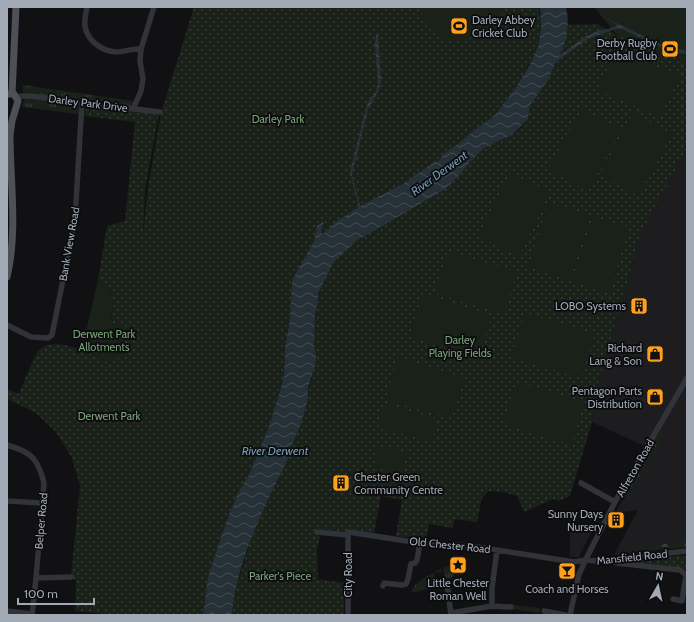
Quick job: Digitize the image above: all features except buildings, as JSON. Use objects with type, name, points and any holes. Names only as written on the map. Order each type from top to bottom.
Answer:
[{"type":"main road","points":[[10,135],[15,107],[17,104],[12,95],[16,7]]},
{"type":"main road","points":[[7,109],[12,109],[15,107]]},
{"type":"main road","points":[[7,116],[10,135],[10,221],[12,245],[7,277]]},
{"type":"street","points":[[87,7],[85,26],[94,43],[100,48],[114,52],[122,52],[135,48],[141,49]]},
{"type":"street","points":[[133,109],[144,79],[140,61],[141,49],[154,7]]},
{"type":"street","name":"Darley Park Drive","points":[[12,95],[160,112]]},
{"type":"street","name":"Bank View Road","points":[[7,325],[31,337],[48,338],[52,335],[75,220],[82,102]]},
{"type":"street","name":"Alfreton Road","points":[[585,560],[615,502],[687,378]]},
{"type":"street","name":"Belper Road","points":[[7,445],[15,447],[31,456],[36,461],[40,468],[44,483],[32,614]]},
{"type":"street","points":[[581,483],[615,502]]},
{"type":"street","points":[[7,500],[42,503]]},
{"type":"street","name":"Old Chester Road","points":[[317,532],[348,535],[348,532],[420,543],[472,546],[574,562],[585,560]]},
{"type":"street","name":"City Road","points":[[348,535],[348,615]]},
{"type":"street","points":[[383,586],[384,583],[406,584],[411,564],[415,563],[417,560],[420,543]]},
{"type":"street","points":[[492,606],[492,588],[497,550]]},
{"type":"street","name":"Mansfield Road","points":[[570,615],[576,586],[585,560],[593,562],[687,551]]},
{"type":"street","points":[[609,560],[616,563],[680,570],[686,575],[682,601],[672,599]]},
{"type":"street","points":[[36,578],[71,577]]},
{"type":"street","points":[[447,583],[453,613],[492,606],[511,607]]},
{"type":"street","points":[[7,611],[32,614]]},
{"type":"street","points":[[544,611],[565,615]]},
{"type":"shaded area","points":[[687,148],[687,547],[614,555],[638,510],[615,513],[653,450],[592,422],[594,398],[641,233]]},
{"type":"shaded area","points":[[570,525],[583,528],[591,532],[579,557],[570,557]]},
{"type":"green space","name":"Darley Park","points":[[194,7],[538,7],[541,22],[537,50],[515,89],[495,115],[443,154],[439,161],[434,162],[404,184],[342,219],[323,234],[321,233],[324,222],[317,226],[314,241],[292,280],[290,320],[285,347],[284,375],[281,388],[268,429],[248,477],[230,512],[220,540],[208,577],[203,615],[117,615],[75,611],[76,582],[71,576],[80,486],[72,458],[56,432],[36,413],[7,399],[7,389],[19,394],[38,351],[47,345],[65,345],[95,355],[110,363],[123,350],[127,334],[130,332],[126,327],[112,324],[111,317],[113,307],[111,290],[98,279],[107,226],[125,221],[135,122],[84,116],[87,103],[159,113],[145,189],[143,235],[148,188],[161,113]]},
{"type":"green space","name":"Darley Abbey Cricket Club","points":[[420,7],[506,7],[498,20],[486,30],[473,37],[460,40],[446,39],[435,34],[426,23]]},
{"type":"green space","name":"Derby Rugby Football Club","points":[[594,7],[687,7],[687,63],[617,35]]},
{"type":"green space","name":"Darley Playing Fields","points":[[597,24],[617,35],[687,63],[687,148],[641,233],[594,398],[592,422],[570,496],[558,501],[553,499],[524,512],[517,496],[503,492],[488,491],[482,498],[477,522],[454,519],[453,528],[429,524],[426,539],[396,536],[402,500],[381,496],[374,534],[316,529],[320,537],[317,550],[318,579],[344,583],[344,615],[232,615],[236,588],[254,529],[290,455],[295,434],[300,426],[308,398],[316,352],[314,347],[315,316],[319,296],[325,277],[330,268],[349,246],[375,228],[441,191],[457,179],[480,151],[487,146],[509,137],[519,129],[527,120],[531,103],[549,76],[559,57],[568,25]]},
{"type":"green space","points":[[617,52],[680,76],[660,117],[597,90]]},
{"type":"green space","points":[[23,85],[133,101],[132,107],[22,92]]},
{"type":"green space","points":[[24,99],[77,104],[78,114],[22,107]]},
{"type":"green space","points":[[582,109],[621,129],[588,192],[548,169]]},
{"type":"green space","points":[[633,113],[672,134],[638,196],[600,174]]},
{"type":"green space","points":[[510,173],[550,192],[519,257],[478,236]]},
{"type":"green space","points":[[548,203],[590,215],[570,281],[528,267]]},
{"type":"green space","points":[[593,217],[629,227],[610,293],[572,281]]},
{"type":"green space","points":[[448,251],[517,272],[504,314],[434,293]]},
{"type":"green space","name":"Derwent Park Allotments","points":[[98,279],[111,290],[113,307],[111,317],[112,324],[126,327],[130,332],[127,334],[123,350],[125,353],[110,363],[82,349]]},
{"type":"green space","points":[[423,293],[492,316],[478,358],[409,336]]},
{"type":"green space","points":[[525,313],[595,334],[581,378],[511,357]]},
{"type":"green space","points":[[398,357],[465,378],[452,418],[385,400]]},
{"type":"green space","points":[[516,382],[584,402],[572,445],[503,424]]},
{"type":"green space","points":[[384,404],[438,419],[432,442],[378,427]]},
{"type":"green space","points":[[664,424],[667,424],[654,454],[651,453],[639,476],[641,478],[639,481],[636,480],[625,498],[623,496]]},
{"type":"green space","points":[[378,447],[407,452],[403,473],[374,468]]},
{"type":"green space","points":[[687,540],[687,546],[636,551],[638,549]]},
{"type":"green space","points":[[687,555],[687,571],[681,568],[623,561]]},
{"type":"green space","points":[[449,566],[461,569],[447,582],[443,570],[445,567]]},
{"type":"green space","points":[[442,568],[442,572],[434,573],[436,584],[444,583],[444,585],[411,593],[419,581]]},
{"type":"green space","points":[[513,605],[540,608],[539,613],[513,609]]},
{"type":"water","name":"River Derwent","points":[[540,7],[566,7],[568,20],[567,33],[559,56],[583,38],[598,30],[608,29],[618,25],[602,16],[660,44],[687,51],[687,54],[668,51],[622,29],[616,29],[588,39],[557,61],[548,80],[530,105],[528,119],[512,135],[484,148],[459,176],[444,190],[356,241],[335,261],[319,292],[315,316],[314,347],[316,352],[316,362],[308,389],[308,398],[300,426],[290,455],[262,513],[246,553],[235,594],[232,615],[203,615],[208,577],[220,540],[230,512],[240,489],[248,477],[268,429],[281,388],[284,375],[285,347],[290,320],[292,280],[314,241],[317,226],[324,221],[321,233],[323,234],[337,221],[359,207],[350,172],[368,102],[376,91],[378,83],[375,45],[376,35],[378,34],[381,82],[378,92],[368,109],[356,158],[359,159],[355,161],[352,175],[360,206],[405,183],[434,162],[439,161],[443,154],[495,115],[515,89],[538,47],[541,27]]},
{"type":"place","name":"Darley Abbey Cricket Club","points":[[459,26]]},
{"type":"place","name":"Derby Rugby Football Club","points":[[670,49]]},
{"type":"place","name":"LOBO Systems","points":[[639,306]]},
{"type":"place","name":"Richard Lang & Son","points":[[655,354]]},
{"type":"place","name":"Pentagon Parts Distribution","points":[[655,397]]},
{"type":"place","name":"Chester Green Community Centre","points":[[341,483]]},
{"type":"place","name":"Sunny Days Nursery","points":[[616,520]]},
{"type":"place","name":"Little Chester Roman Well","points":[[458,565]]},
{"type":"place","name":"Coach and Horses","points":[[567,571]]},
{"type":"park label","name":"Derwent Park","points":[[109,416]]},
{"type":"park label","name":"Parker's Piece","points":[[280,576]]}]
